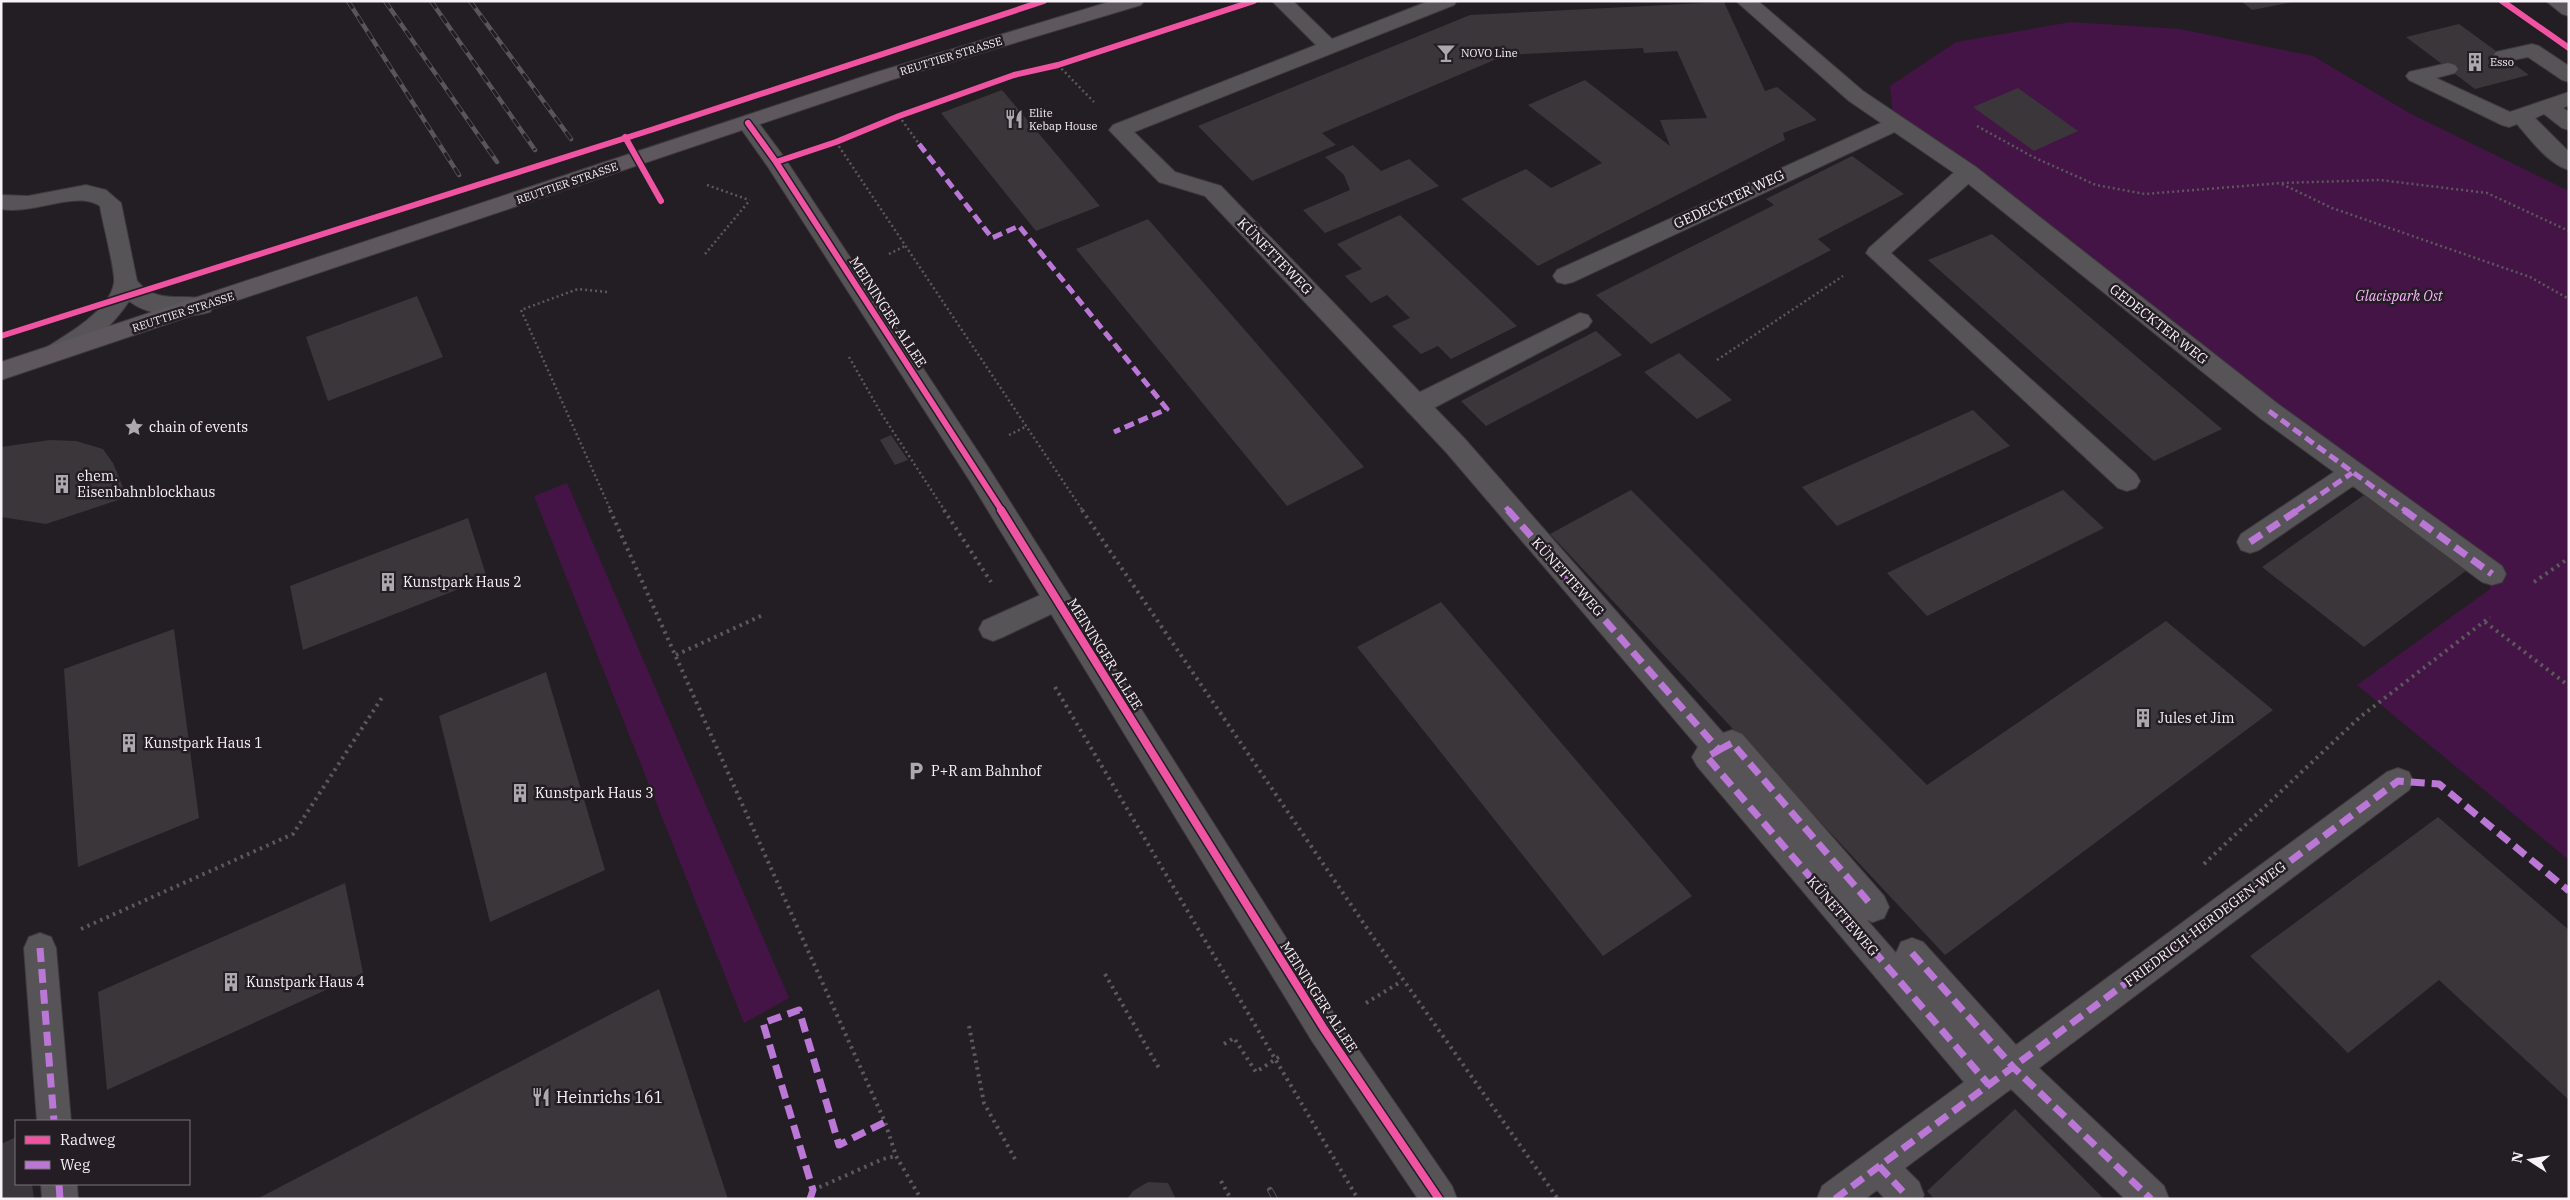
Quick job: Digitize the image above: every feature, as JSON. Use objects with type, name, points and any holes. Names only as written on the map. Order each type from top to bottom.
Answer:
[{"type":"main road","name":"REUTTIER STRASSE","points":[[1,371],[202,306],[884,76],[1134,1]]},
{"type":"main road","points":[[2556,1],[2569,10]]},
{"type":"street","points":[[1282,1],[1329,46]]},
{"type":"street","points":[[1120,130],[1447,1]]},
{"type":"street","name":"GEDECKTER WEG","points":[[1746,1],[1856,96],[1894,124],[1968,172],[2269,411],[2492,574]]},
{"type":"street","points":[[2503,56],[2532,50],[2569,76]]},
{"type":"street","points":[[2448,69],[2416,76],[2509,120],[2569,98]]},
{"type":"street","points":[[2547,106],[2569,123]]},
{"type":"street","points":[[2521,116],[2552,149],[2569,163]]},
{"type":"street","name":"MEININGER ALLEE","points":[[748,123],[776,162],[979,474],[1324,1029],[1439,1199]]},
{"type":"street","name":"GEDECKTER WEG","points":[[1565,276],[1894,124]]},
{"type":"street","name":"KÜNETTEWEG","points":[[1120,130],[1167,178],[1214,191],[1455,445],[1506,507],[1719,750]]},
{"type":"street","points":[[1968,172],[1877,254],[2127,481]]},
{"type":"street","points":[[1,202],[16,206],[72,194],[92,192],[103,195],[110,203],[126,283],[133,294],[148,303],[166,308],[202,306]]},
{"type":"street","points":[[56,353],[91,330],[109,315],[121,297],[126,283]]},
{"type":"street","points":[[1417,405],[1580,321]]},
{"type":"street","points":[[2250,542],[2352,473]]},
{"type":"street","name":"MEININGER ALLEE","points":[[1004,624],[1056,599]]},
{"type":"street","name":"KÜNETTEWEG","points":[[1873,907],[1732,743],[1707,757],[2001,1076]]},
{"type":"street","name":"FRIEDRICH-HERDEGEN-WEG","points":[[1835,1199],[2398,781]]},
{"type":"street","points":[[40,948],[54,1120]]},
{"type":"street","points":[[1912,953],[2001,1076],[2150,1199]]},
{"type":"street","points":[[1879,1166],[1906,1195]]},
{"type":"street","points":[[59,1185],[60,1199]]},
{"type":"path","points":[[1058,64],[1120,130]]},
{"type":"path","points":[[899,116],[919,144]]},
{"type":"path","points":[[836,142],[1025,427],[1402,981],[1558,1199]]},
{"type":"path","points":[[2033,157],[2096,185],[2145,194],[2281,183],[2380,180],[2487,193],[2569,231]]},
{"type":"path","points":[[2281,183],[2332,208],[2530,277],[2569,299]]},
{"type":"path","points":[[707,185],[751,200],[756,208]]},
{"type":"path","points":[[705,254],[751,200]]},
{"type":"path","points":[[889,254],[905,246]]},
{"type":"path","points":[[1717,360],[1877,254]]},
{"type":"path","points":[[607,292],[578,289],[521,310],[885,1122],[896,1156],[921,1199]]},
{"type":"path","points":[[848,356],[1004,624]]},
{"type":"path","points":[[1009,435],[1025,427]]},
{"type":"path","points":[[2549,573],[2569,558]]},
{"type":"path","points":[[676,655],[763,615]]},
{"type":"path","points":[[2209,921],[2192,876],[2360,717],[2484,622],[2569,686]]},
{"type":"path","points":[[1054,686],[1358,1199]]},
{"type":"path","points":[[40,948],[293,834],[383,696]]},
{"type":"path","points":[[1105,974],[1160,1070]]},
{"type":"path","points":[[969,1026],[984,1103],[1015,1159]]},
{"type":"path","points":[[813,1190],[883,1159],[896,1156]]},
{"type":"path","points":[[1221,1181],[1231,1199]]},
{"type":"green space","name":"Glacispark Ost","points":[[2071,22],[2180,29],[2313,56],[2411,114],[2569,191],[2569,860],[2357,685],[2490,589],[2492,573],[1894,124],[1890,86],[1956,42]]},
{"type":"green space","points":[[567,483],[789,998],[744,1023],[534,496]]},
{"type":"building","points":[[2241,1],[2293,1],[2293,2],[2252,10]]},
{"type":"building","points":[[1724,2],[1765,91],[1777,87],[1817,120],[1783,133],[1785,140],[1538,266],[1461,199],[1526,169],[1551,188],[1602,163],[1528,105],[1585,80],[1670,146],[1660,120],[1707,118],[1677,51],[1644,53],[1643,48],[1506,55],[1322,133],[1336,145],[1252,181],[1198,126],[1470,15]]},
{"type":"building","name":"Esso","points":[[2459,24],[2529,75],[2475,89],[2406,37]]},
{"type":"building","points":[[2018,88],[2078,131],[2034,151],[1973,107]]},
{"type":"building","points":[[1002,90],[1100,206],[1036,231],[941,113]]},
{"type":"building","points":[[1353,145],[1381,171],[1409,159],[1439,186],[1325,233],[1303,210],[1350,190],[1344,175],[1325,157]]},
{"type":"building","points":[[1852,156],[1904,194],[1818,239],[1831,250],[1651,344],[1596,295],[1774,205],[1766,199]]},
{"type":"building","points":[[1400,215],[1517,326],[1451,359],[1438,346],[1421,354],[1392,326],[1410,318],[1387,295],[1371,303],[1345,276],[1362,269],[1337,244]]},
{"type":"building","points":[[1148,219],[1364,467],[1287,506],[1076,249]]},
{"type":"building","points":[[1992,234],[2222,429],[2154,461],[1928,260]]},
{"type":"building","points":[[417,296],[443,357],[328,401],[306,337]]},
{"type":"building","points":[[1596,331],[1622,355],[1486,426],[1461,401]]},
{"type":"building","points":[[1679,353],[1732,400],[1697,419],[1644,372]]},
{"type":"building","points":[[1973,410],[2010,446],[1837,526],[1802,487]]},
{"type":"building","points":[[891,435],[908,460],[895,465],[880,440]]},
{"type":"building","name":"ehem. Eisenbahnblockhaus","points":[[50,440],[76,441],[103,449],[113,463],[127,497],[46,524],[1,517],[1,447]]},
{"type":"building","name":"Jules et Jim","points":[[1631,490],[1927,785],[2166,621],[2273,710],[1945,955],[1550,534]]},
{"type":"building","points":[[2063,490],[2104,528],[1927,616],[1887,573]]},
{"type":"building","points":[[2364,495],[2467,570],[2364,647],[2262,567]]},
{"type":"building","name":"Kunstpark Haus 2","points":[[468,518],[487,578],[303,650],[290,586]]},
{"type":"building","points":[[1441,602],[1692,896],[1603,956],[1357,647]]},
{"type":"building","name":"Kunstpark Haus 1","points":[[174,629],[199,818],[78,867],[64,669]]},
{"type":"building","name":"Kunstpark Haus 3","points":[[546,672],[605,870],[490,922],[439,716]]},
{"type":"building","points":[[2438,817],[2569,930],[2569,1100],[2439,980],[2348,1053],[2250,956]]},
{"type":"building","name":"Kunstpark Haus 4","points":[[345,883],[363,973],[107,1090],[98,992]]},
{"type":"building","points":[[659,989],[728,1199],[257,1199]]},
{"type":"building","points":[[2015,1109],[2104,1199],[1934,1199],[1927,1191]]},
{"type":"building","points":[[15,1137],[15,1185],[32,1185],[34,1199],[1,1199],[1,1144]]},
{"type":"building","points":[[1148,1182],[1168,1183],[1176,1199],[1127,1199],[1133,1191]]},
{"type":"railway","points":[[348,1],[459,175]]},
{"type":"railway","points":[[385,1],[497,162]]},
{"type":"railway","points":[[431,1],[535,150]]},
{"type":"railway","points":[[470,1],[571,139]]},
{"type":"railway","points":[[1270,1190],[1275,1199]]},
{"type":"marked path","points":[[919,144],[992,238],[1019,226],[1167,409],[1114,432]]},
{"type":"marked path","points":[[2269,411],[2492,574]]},
{"type":"marked path","points":[[2250,542],[2352,473]]},
{"type":"marked path","points":[[1506,507],[1719,750],[1707,757],[1989,1085]]},
{"type":"marked path","points":[[1719,750],[1732,743],[1873,907]]},
{"type":"marked path","points":[[1835,1199],[2398,781],[2439,784],[2569,891]]},
{"type":"marked path","points":[[40,948],[54,1120]]},
{"type":"marked path","points":[[1912,953],[2013,1067],[2151,1199]]},
{"type":"marked path","points":[[810,1199],[813,1190],[763,1023],[799,1010],[839,1145],[885,1122]]},
{"type":"marked path","points":[[1879,1166],[1906,1195]]},
{"type":"marked path","points":[[59,1185],[60,1199]]},
{"type":"cycle path","points":[[1,336],[654,129],[1044,1]]},
{"type":"cycle path","points":[[776,162],[836,142],[899,116],[1014,75],[1058,65],[1254,1]]},
{"type":"cycle path","points":[[2502,1],[2569,48]]},
{"type":"cycle path","points":[[748,123],[776,162],[979,474],[1324,1029],[1439,1199]]},
{"type":"cycle path","points":[[625,137],[661,201]]},
{"type":"place","name":"NOVO Line","points":[[1446,53]]},
{"type":"place","name":"Esso","points":[[2475,62]]},
{"type":"place","name":"Elite Kebap House","points":[[1014,119]]},
{"type":"place","name":"chain of events","points":[[134,427]]},
{"type":"place","name":"ehem. Eisenbahnblockhaus","points":[[62,484]]},
{"type":"place","name":"Kunstpark Haus 2","points":[[388,582]]},
{"type":"place","name":"Jules et Jim","points":[[2143,718]]},
{"type":"place","name":"Kunstpark Haus 1","points":[[129,743]]},
{"type":"place","name":"P+R am Bahnhof","points":[[916,771]]},
{"type":"place","name":"Kunstpark Haus 3","points":[[520,793]]},
{"type":"place","name":"Kunstpark Haus 4","points":[[231,982]]},
{"type":"place","name":"Heinrichs 161","points":[[541,1097]]}]
